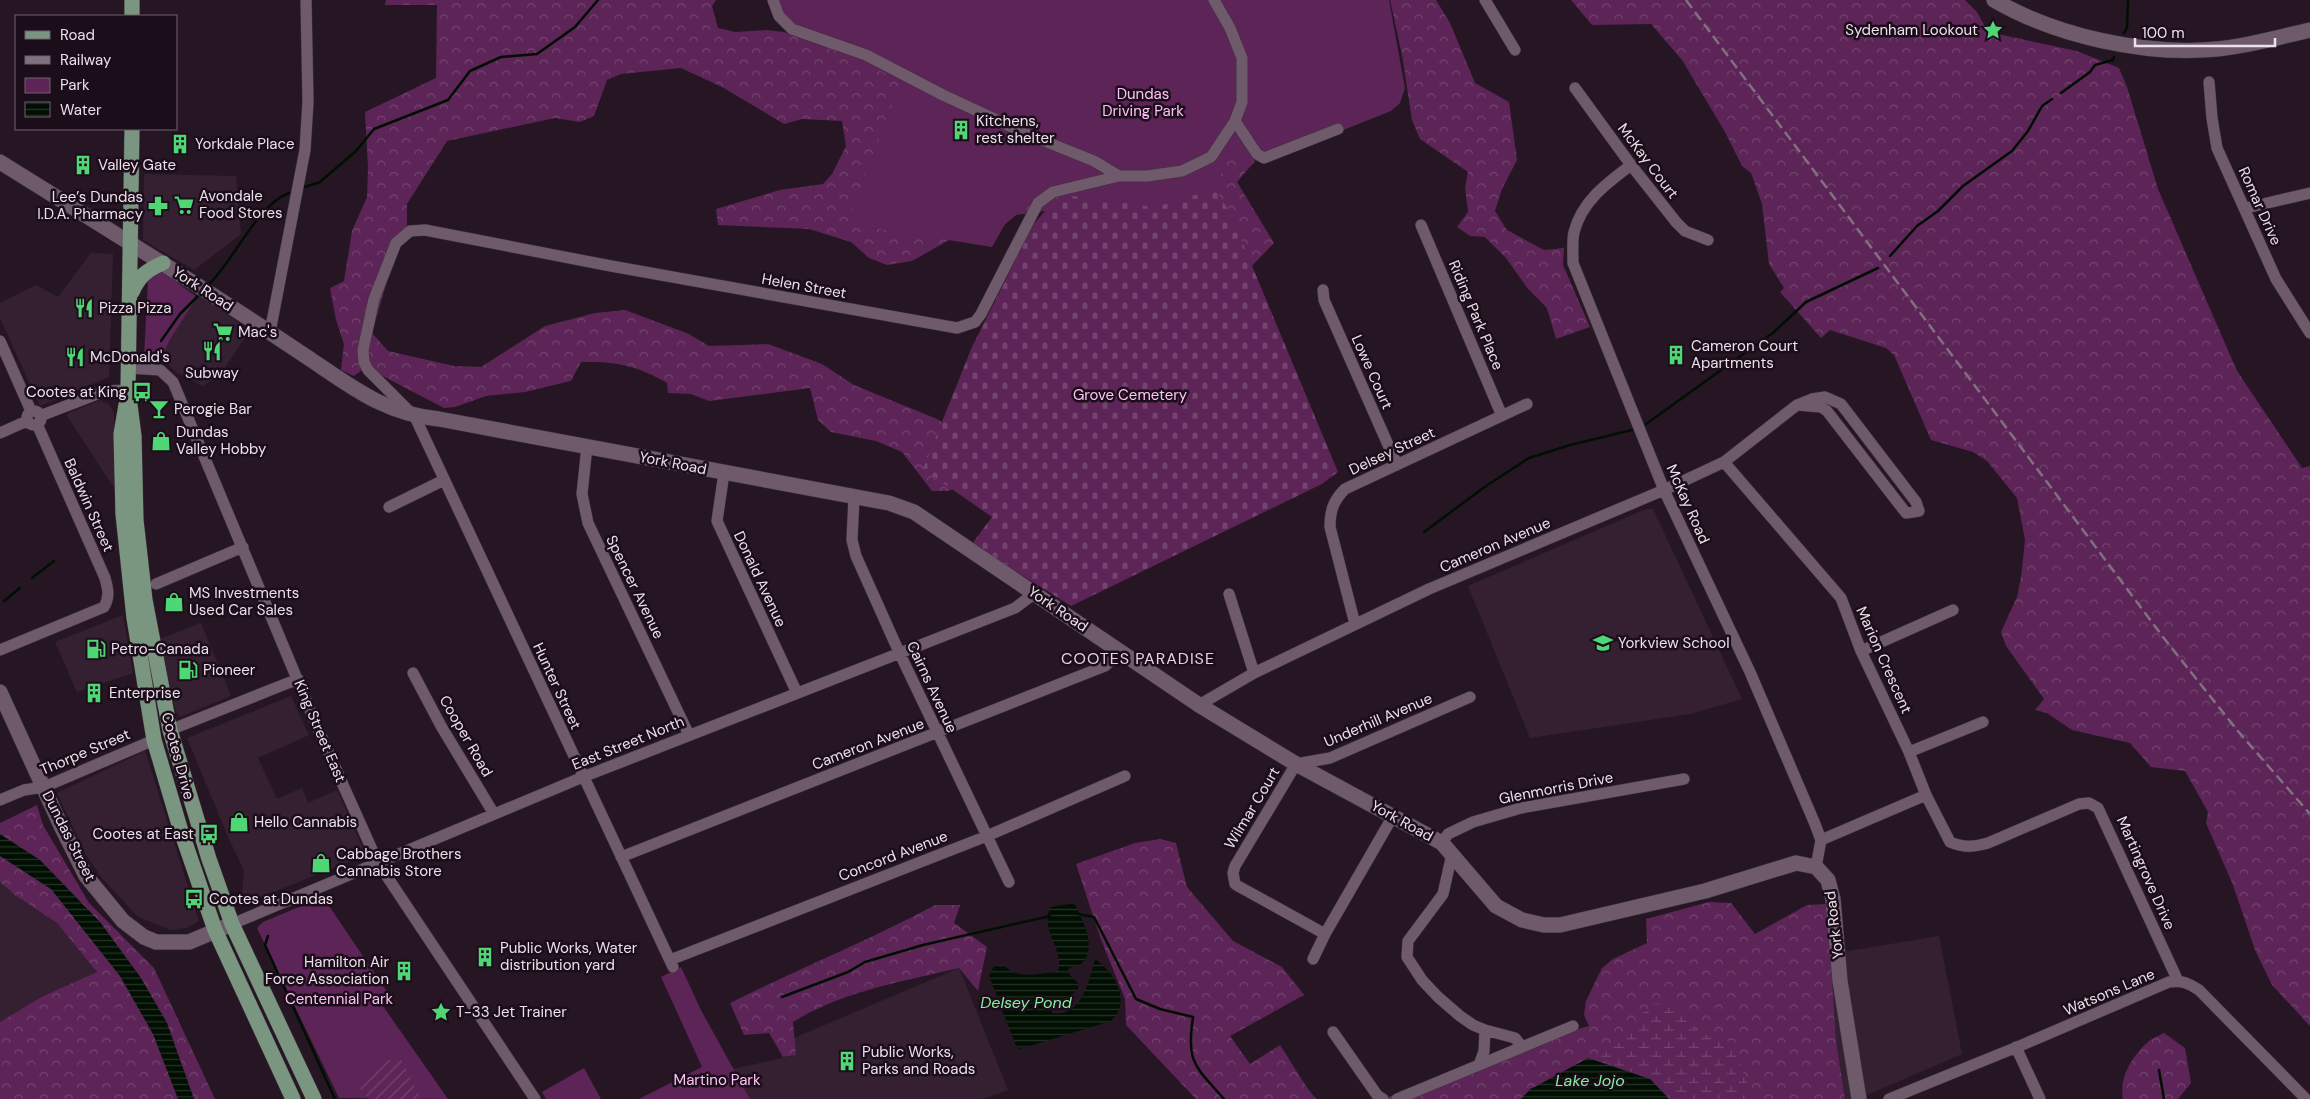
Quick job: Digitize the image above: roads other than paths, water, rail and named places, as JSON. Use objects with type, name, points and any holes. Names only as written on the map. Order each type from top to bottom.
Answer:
[{"type":"main road","points":[[132,0],[132,15]]},
{"type":"main road","points":[[132,130],[132,243]]},
{"type":"main road","name":"Cootes Drive","points":[[132,243],[128,390],[121,434],[123,514],[134,618],[154,740],[180,828],[215,930],[293,1099]]},
{"type":"main road","points":[[130,295],[142,275],[148,269],[163,263]]},
{"type":"main road","name":"Cootes Drive","points":[[128,390],[134,436],[136,520],[145,600],[178,763],[232,924],[314,1099]]},
{"type":"main road","points":[[154,740],[178,763]]},
{"type":"street","points":[[270,332],[305,150],[308,102],[306,0]]},
{"type":"street","points":[[773,0],[779,16],[792,29],[866,55],[943,95],[1027,134],[1094,161],[1119,176]]},
{"type":"street","name":"Helen Street","points":[[415,416],[368,370],[364,362],[363,350],[374,299],[396,243],[410,231],[425,230],[611,266],[957,328],[975,322],[1036,206],[1053,192],[1119,176],[1147,176],[1182,171],[1211,157],[1235,121],[1242,102],[1242,58],[1230,28],[1214,0]]},
{"type":"street","points":[[1485,0],[1515,50]]},
{"type":"street","points":[[1994,0],[2032,20],[2111,43],[2140,47],[2217,49],[2310,30]]},
{"type":"street","name":"Romar Drive","points":[[2209,82],[2217,148],[2246,208],[2276,279],[2310,333]]},
{"type":"street","name":"McKay Court","points":[[1575,88],[1631,164],[1685,231],[1708,240]]},
{"type":"street","points":[[1235,121],[1257,154],[1264,158],[1338,129]]},
{"type":"street","name":"York Road","points":[[0,162],[132,243],[362,394],[385,406],[415,416],[587,446],[854,498],[889,502],[914,512],[1199,705],[1296,764],[1393,816],[1447,849],[1496,906],[1522,920],[1544,925],[1560,925],[1705,891],[1796,863],[1816,867],[1828,880],[1833,899],[1840,981],[1859,1099]]},
{"type":"street","name":"McKay Road","points":[[1631,164],[1602,187],[1584,208],[1574,232],[1573,263],[1664,490],[1750,672],[1821,840]]},
{"type":"street","points":[[2246,208],[2310,193]]},
{"type":"street","name":"Riding Park Place","points":[[1421,225],[1502,416]]},
{"type":"street","name":"Lowe Court","points":[[1323,290],[1324,300],[1397,465]]},
{"type":"street","name":"Baldwin Street","points":[[0,341],[105,578],[108,589],[108,600],[104,607],[0,650]]},
{"type":"street","name":"King Street East","points":[[129,368],[160,370],[173,382],[378,863],[535,1099]]},
{"type":"street","points":[[0,433],[105,391],[128,390]]},
{"type":"street","name":"Cameron Avenue","points":[[1199,705],[1254,673],[1429,589],[1664,490],[1724,462],[1796,405],[1812,399],[1825,397],[1841,404],[1916,502],[1919,511],[1906,513],[1827,411],[1821,406],[1796,405]]},
{"type":"street","name":"Delsey Street","points":[[1355,624],[1330,527],[1330,515],[1334,499],[1344,489],[1527,404]]},
{"type":"street","name":"Hunter Street","points":[[415,416],[671,963]]},
{"type":"street","name":"Spencer Avenue","points":[[587,446],[582,494],[588,523],[689,735]]},
{"type":"street","name":"Marion Crescent","points":[[1724,462],[1841,598],[1861,651],[1909,752],[1926,795]]},
{"type":"street","name":"Donald Avenue","points":[[724,473],[717,521],[797,693]]},
{"type":"street","points":[[389,507],[444,480]]},
{"type":"street","name":"Cairns Avenue","points":[[854,498],[852,540],[856,556],[899,652],[1009,882]]},
{"type":"street","points":[[156,584],[243,547]]},
{"type":"street","name":"East Street North","points":[[232,924],[583,777],[899,652],[1016,608],[1035,593]]},
{"type":"street","points":[[1229,594],[1254,673]]},
{"type":"street","points":[[1861,651],[1953,610]]},
{"type":"street","name":"Cameron Avenue","points":[[621,857],[1105,666],[1122,652]]},
{"type":"street","name":"Cooper Road","points":[[413,673],[441,726],[494,814]]},
{"type":"street","points":[[170,730],[298,679]]},
{"type":"street","name":"Dundas Street","points":[[0,692],[86,876],[123,921],[144,937],[156,942],[190,942],[232,924]]},
{"type":"street","name":"Underhill Avenue","points":[[1296,764],[1330,758],[1470,697]]},
{"type":"street","points":[[1909,752],[1983,722]]},
{"type":"street","name":"Thorpe Street","points":[[0,800],[24,790],[44,787],[154,740]]},
{"type":"street","name":"Wilmar Court","points":[[1296,764],[1235,866],[1234,880],[1238,886],[1325,934]]},
{"type":"street","name":"Concord Avenue","points":[[671,963],[986,836],[1125,776]]},
{"type":"street","name":"Glenmorris Drive","points":[[1447,849],[1448,834],[1473,822],[1520,808],[1684,778]]},
{"type":"street","points":[[1816,867],[1821,840],[1926,795]]},
{"type":"street","name":"Martingrove Drive","points":[[1926,795],[1950,842],[1973,848],[2079,804],[2089,803],[2098,808],[2178,980]]},
{"type":"street","points":[[1313,959],[1325,934],[1393,816]]},
{"type":"street","points":[[1447,849],[1443,894],[1408,941],[1407,957],[1422,980],[1438,997],[1473,1026],[1515,1038],[1522,1047]]},
{"type":"street","name":"Watsons Lane","points":[[1889,1099],[2169,982],[2178,980],[2199,990],[2306,1099]]},
{"type":"street","points":[[1398,1099],[1573,1026]]},
{"type":"street","points":[[1480,1065],[1484,1051],[1485,1030]]},
{"type":"street","points":[[1333,1032],[1377,1095],[1383,1099]]},
{"type":"street","points":[[2016,1047],[2040,1099]]},
{"type":"water","points":[[0,834],[40,860],[100,922],[141,978],[167,1023],[194,1099],[178,1099],[153,1034],[120,976],[51,889],[0,856]]},
{"type":"water","name":"Delsey Pond","points":[[1074,903],[1087,933],[1089,949],[1087,957],[1082,963],[1068,970],[1078,983],[1078,989],[1052,1006],[1052,1013],[1062,1013],[1071,1010],[1077,1004],[1087,987],[1095,959],[1114,979],[1120,996],[1120,1005],[1111,1021],[1020,1049],[1016,1046],[989,976],[994,966],[1004,965],[1016,973],[1030,975],[1058,971],[1058,955],[1049,931],[1048,915],[1051,907]]},
{"type":"water","name":"Lake Jojo","points":[[1588,1058],[1650,1079],[1669,1099],[1521,1099],[1531,1089]]},
{"type":"waterway","points":[[305,187],[320,182],[356,151],[374,129],[448,100],[470,71],[501,57],[537,54],[575,27],[598,0]]},
{"type":"waterway","points":[[2124,33],[2127,28],[2128,0]]},
{"type":"waterway","points":[[2061,93],[2090,72],[2095,65],[2113,60],[2114,57]]},
{"type":"waterway","points":[[1890,256],[1917,226],[1938,211],[1963,186],[2012,151],[2028,131],[2042,106],[2052,99]]},
{"type":"waterway","points":[[210,283],[266,209],[289,193]]},
{"type":"waterway","points":[[1646,424],[1774,332],[1806,302],[1878,268]]},
{"type":"waterway","points":[[161,341],[180,314],[198,296]]},
{"type":"waterway","points":[[1424,532],[1486,486],[1529,458],[1570,445],[1632,430]]},
{"type":"waterway","points":[[32,578],[54,561]]},
{"type":"waterway","points":[[4,601],[20,588]]},
{"type":"waterway","points":[[1078,914],[1094,917],[1136,999],[1160,1009],[1193,1017],[1191,1045],[1195,1063],[1224,1099]]},
{"type":"waterway","points":[[782,997],[848,972],[865,962],[923,945],[1050,916]]},
{"type":"waterway","points":[[268,936],[265,945],[335,1099]]},
{"type":"waterway","points":[[2159,1070],[2164,1099]]},
{"type":"railway","points":[[1686,0],[2163,637],[2237,730],[2310,814]]},
{"type":"place","name":"Sydenham Lookout","points":[[1993,30]]},
{"type":"place","name":"Kitchens, rest shelter","points":[[961,130]]},
{"type":"place","name":"Yorkdale Place","points":[[180,144]]},
{"type":"place","name":"Valley Gate","points":[[83,165]]},
{"type":"place","name":"Avondale Food Stores","points":[[184,205]]},
{"type":"place","name":"Lee’s Dundas I.D.A. Pharmacy","points":[[158,206]]},
{"type":"place","name":"Pizza Pizza","points":[[84,308]]},
{"type":"place","name":"Mac's","points":[[223,332]]},
{"type":"place","name":"Subway","points":[[212,351]]},
{"type":"place","name":"Cameron Court Apartments","points":[[1676,355]]},
{"type":"place","name":"McDonald's","points":[[75,357]]},
{"type":"place","name":"Cootes at King","points":[[142,392]]},
{"type":"place","name":"Perogie Bar","points":[[159,409]]},
{"type":"place","name":"Dundas Valley Hobby","points":[[161,441]]},
{"type":"place","name":"MS Investments Used Car Sales","points":[[174,602]]},
{"type":"place","name":"Yorkview School","points":[[1603,643]]},
{"type":"place","name":"Petro-Canada","points":[[96,649]]},
{"type":"place","name":"Pioneer","points":[[188,670]]},
{"type":"place","name":"Enterprise","points":[[94,693]]},
{"type":"place","name":"Hello Cannabis","points":[[239,822]]},
{"type":"place","name":"Cootes at East","points":[[209,834]]},
{"type":"place","name":"Cabbage Brothers Cannabis Store","points":[[321,863]]},
{"type":"place","name":"Cootes at Dundas","points":[[194,899]]},
{"type":"place","name":"Public Works, Water distribution yard","points":[[485,957]]},
{"type":"place","name":"Hamilton Air Force Association","points":[[404,971]]},
{"type":"place","name":"T-33 Jet Trainer","points":[[441,1012]]},
{"type":"place","name":"Public Works, Parks and Roads","points":[[847,1061]]},
{"type":"district","name":"COOTES PARADISE","points":[[1138,658]]},
{"type":"park label","name":"Dundas Driving Park","points":[[1143,102]]},
{"type":"park label","name":"Grove Cemetery","points":[[1130,395]]},
{"type":"park label","name":"Centennial Park","points":[[339,999]]},
{"type":"park label","name":"Martino Park","points":[[717,1080]]}]
